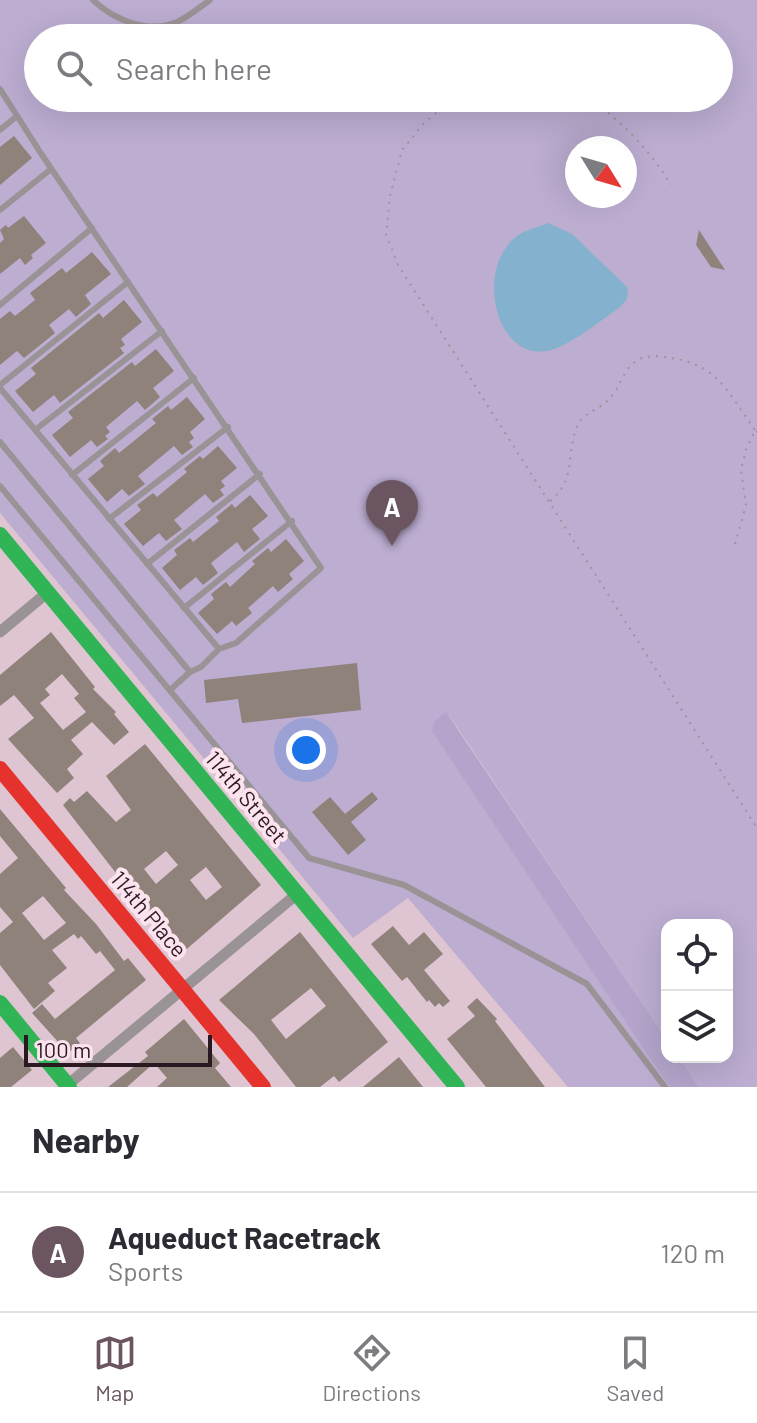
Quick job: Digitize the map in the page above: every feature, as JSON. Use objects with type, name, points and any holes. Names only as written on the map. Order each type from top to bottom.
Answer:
[{"type":"street","name":"114th Street","points":[[0,535],[457,1087]]},
{"type":"street","points":[[0,632],[48,592]]},
{"type":"street","name":"114th Place","points":[[0,769],[263,1087]]},
{"type":"street","points":[[0,1003],[67,1086],[297,894]]},
{"type":"lane","points":[[93,0],[112,16],[139,24]]},
{"type":"lane","points":[[161,24],[176,22],[210,0]]},
{"type":"lane","points":[[0,89],[321,568],[236,643],[219,649],[170,690]]},
{"type":"lane","points":[[0,130],[17,116]]},
{"type":"lane","points":[[0,210],[51,169]]},
{"type":"lane","points":[[0,305],[92,228]]},
{"type":"lane","points":[[128,282],[0,386],[219,649]]},
{"type":"lane","points":[[35,430],[162,331]]},
{"type":"lane","points":[[72,475],[194,378]]},
{"type":"lane","points":[[109,519],[228,427]]},
{"type":"lane","points":[[0,442],[190,672]]},
{"type":"lane","points":[[147,564],[260,474]]},
{"type":"lane","points":[[0,486],[309,858],[404,885],[587,984],[665,1087]]},
{"type":"lane","points":[[184,608],[292,521]]},
{"type":"path","points":[[438,112],[424,123],[402,150],[390,196],[386,234],[398,265],[757,828]]},
{"type":"path","points":[[607,112],[638,139],[671,185]]},
{"type":"path","points":[[548,503],[562,492],[568,477],[576,426],[586,414],[603,407],[634,362],[648,356],[687,360],[709,369],[756,431],[746,450],[741,470],[746,505],[735,544]]},
{"type":"shaded area","points":[[0,0],[757,0],[757,1087],[699,1087],[683,1063],[733,1063],[733,919],[661,919],[661,1031],[447,712],[670,1087],[568,1087],[408,898],[353,938],[0,513]]},
{"type":"shaded area","points":[[446,712],[661,1031],[661,1063],[683,1063],[699,1087],[670,1087],[432,731],[435,721]]},
{"type":"water","points":[[548,223],[572,234],[628,288],[627,299],[573,340],[557,348],[536,351],[519,345],[506,331],[497,312],[494,290],[497,268],[505,249],[520,234]]},
{"type":"building","points":[[14,136],[32,158],[0,185],[0,147]]},
{"type":"building","points":[[24,216],[46,243],[31,255],[33,258],[25,265],[20,258],[0,274],[0,243],[4,239],[0,230]]},
{"type":"building","points":[[699,230],[725,270],[711,267],[696,245]]},
{"type":"building","points":[[92,252],[111,274],[85,295],[91,304],[76,317],[69,309],[49,325],[55,333],[24,358],[17,351],[0,365],[0,319],[10,311],[15,316],[35,300],[30,293],[62,268],[66,273]]},
{"type":"building","points":[[124,300],[142,322],[121,339],[125,345],[120,348],[124,353],[60,403],[54,395],[33,412],[15,391],[36,374],[31,368],[99,313],[103,318]]},
{"type":"building","points":[[156,349],[174,371],[153,388],[160,397],[145,410],[137,401],[106,427],[110,432],[105,436],[108,439],[97,447],[91,440],[70,457],[52,435],[73,418],[68,412],[132,362],[135,366]]},
{"type":"building","points":[[187,397],[205,419],[190,432],[194,438],[189,442],[193,447],[182,455],[174,446],[138,476],[145,484],[129,496],[122,489],[107,502],[88,479],[104,466],[100,461],[115,448],[119,453],[156,423],[152,419],[168,406],[171,410]]},
{"type":"building","points":[[218,446],[237,468],[221,481],[225,486],[220,490],[224,495],[213,503],[205,494],[174,520],[182,529],[166,541],[159,533],[143,546],[124,524],[141,510],[137,505],[153,493],[157,497],[187,472],[184,469]]},
{"type":"building","points":[[250,495],[268,516],[252,529],[260,539],[244,552],[237,542],[211,563],[218,573],[203,585],[196,577],[180,590],[162,568],[177,555],[174,550],[190,538],[193,542],[219,521],[216,517],[232,504],[235,508]]},
{"type":"building","points":[[286,539],[304,561],[289,574],[293,579],[278,592],[273,586],[248,608],[252,613],[236,626],[232,621],[217,634],[198,613],[214,599],[211,594],[226,582],[230,587],[255,564],[252,561],[268,548],[271,552]]},
{"type":"building","points":[[51,632],[129,732],[114,745],[92,722],[71,740],[83,754],[67,769],[74,778],[57,793],[8,739],[34,718],[14,695],[0,706],[0,675]],"holes":[[[62,674],[79,694],[74,698],[86,712],[63,730],[40,703],[50,695],[45,689]]]},
{"type":"building","points":[[357,663],[361,710],[242,723],[238,699],[206,703],[204,680]]},
{"type":"building","points":[[145,744],[261,885],[181,954],[163,933],[169,929],[150,911],[129,883],[119,877],[63,805],[70,798],[74,802],[87,791],[116,822],[131,810],[106,776]],"holes":[[[166,851],[178,865],[156,884],[144,869]],[[206,867],[222,887],[206,900],[190,880]]]},
{"type":"building","points":[[372,792],[378,799],[351,822],[366,840],[348,855],[312,812],[330,797],[345,814]]},
{"type":"building","points":[[0,809],[124,961],[128,958],[146,980],[76,1038],[80,1043],[68,1053],[32,1013],[42,1004],[55,1019],[115,970],[100,951],[96,954],[81,936],[78,939],[74,934],[52,950],[67,968],[48,983],[55,991],[34,1009],[0,965],[0,933],[13,922],[0,907],[0,874],[18,858],[0,836]],"holes":[[[43,896],[66,923],[44,940],[22,913]]]},
{"type":"building","points":[[393,926],[409,945],[424,932],[443,954],[424,970],[450,1001],[443,1007],[439,1003],[435,1007],[429,1000],[427,1002],[407,977],[402,981],[371,944]]},
{"type":"building","points":[[300,932],[388,1042],[339,1082],[334,1076],[320,1087],[296,1087],[254,1034],[219,1000]],"holes":[[[311,988],[326,1006],[286,1039],[271,1020]]]},
{"type":"building","points":[[477,998],[497,1019],[495,1021],[545,1087],[486,1087],[447,1039],[475,1016],[467,1007]]},
{"type":"building","points":[[184,1019],[220,1063],[215,1068],[231,1087],[157,1087],[167,1078],[154,1063],[127,1087],[108,1087],[148,1056],[145,1052]]},
{"type":"building","points":[[13,1047],[32,1070],[11,1087],[0,1087],[0,1058]]},
{"type":"building","points":[[399,1057],[423,1087],[363,1087]]},
{"type":"traffic: fast","points":[[0,535],[457,1087]]},
{"type":"traffic: fast","points":[[0,1003],[69,1087]]},
{"type":"traffic: jam","points":[[0,769],[263,1087]]},
{"type":"place","name":"Aqueduct Racetrack","points":[[392,546]]}]
